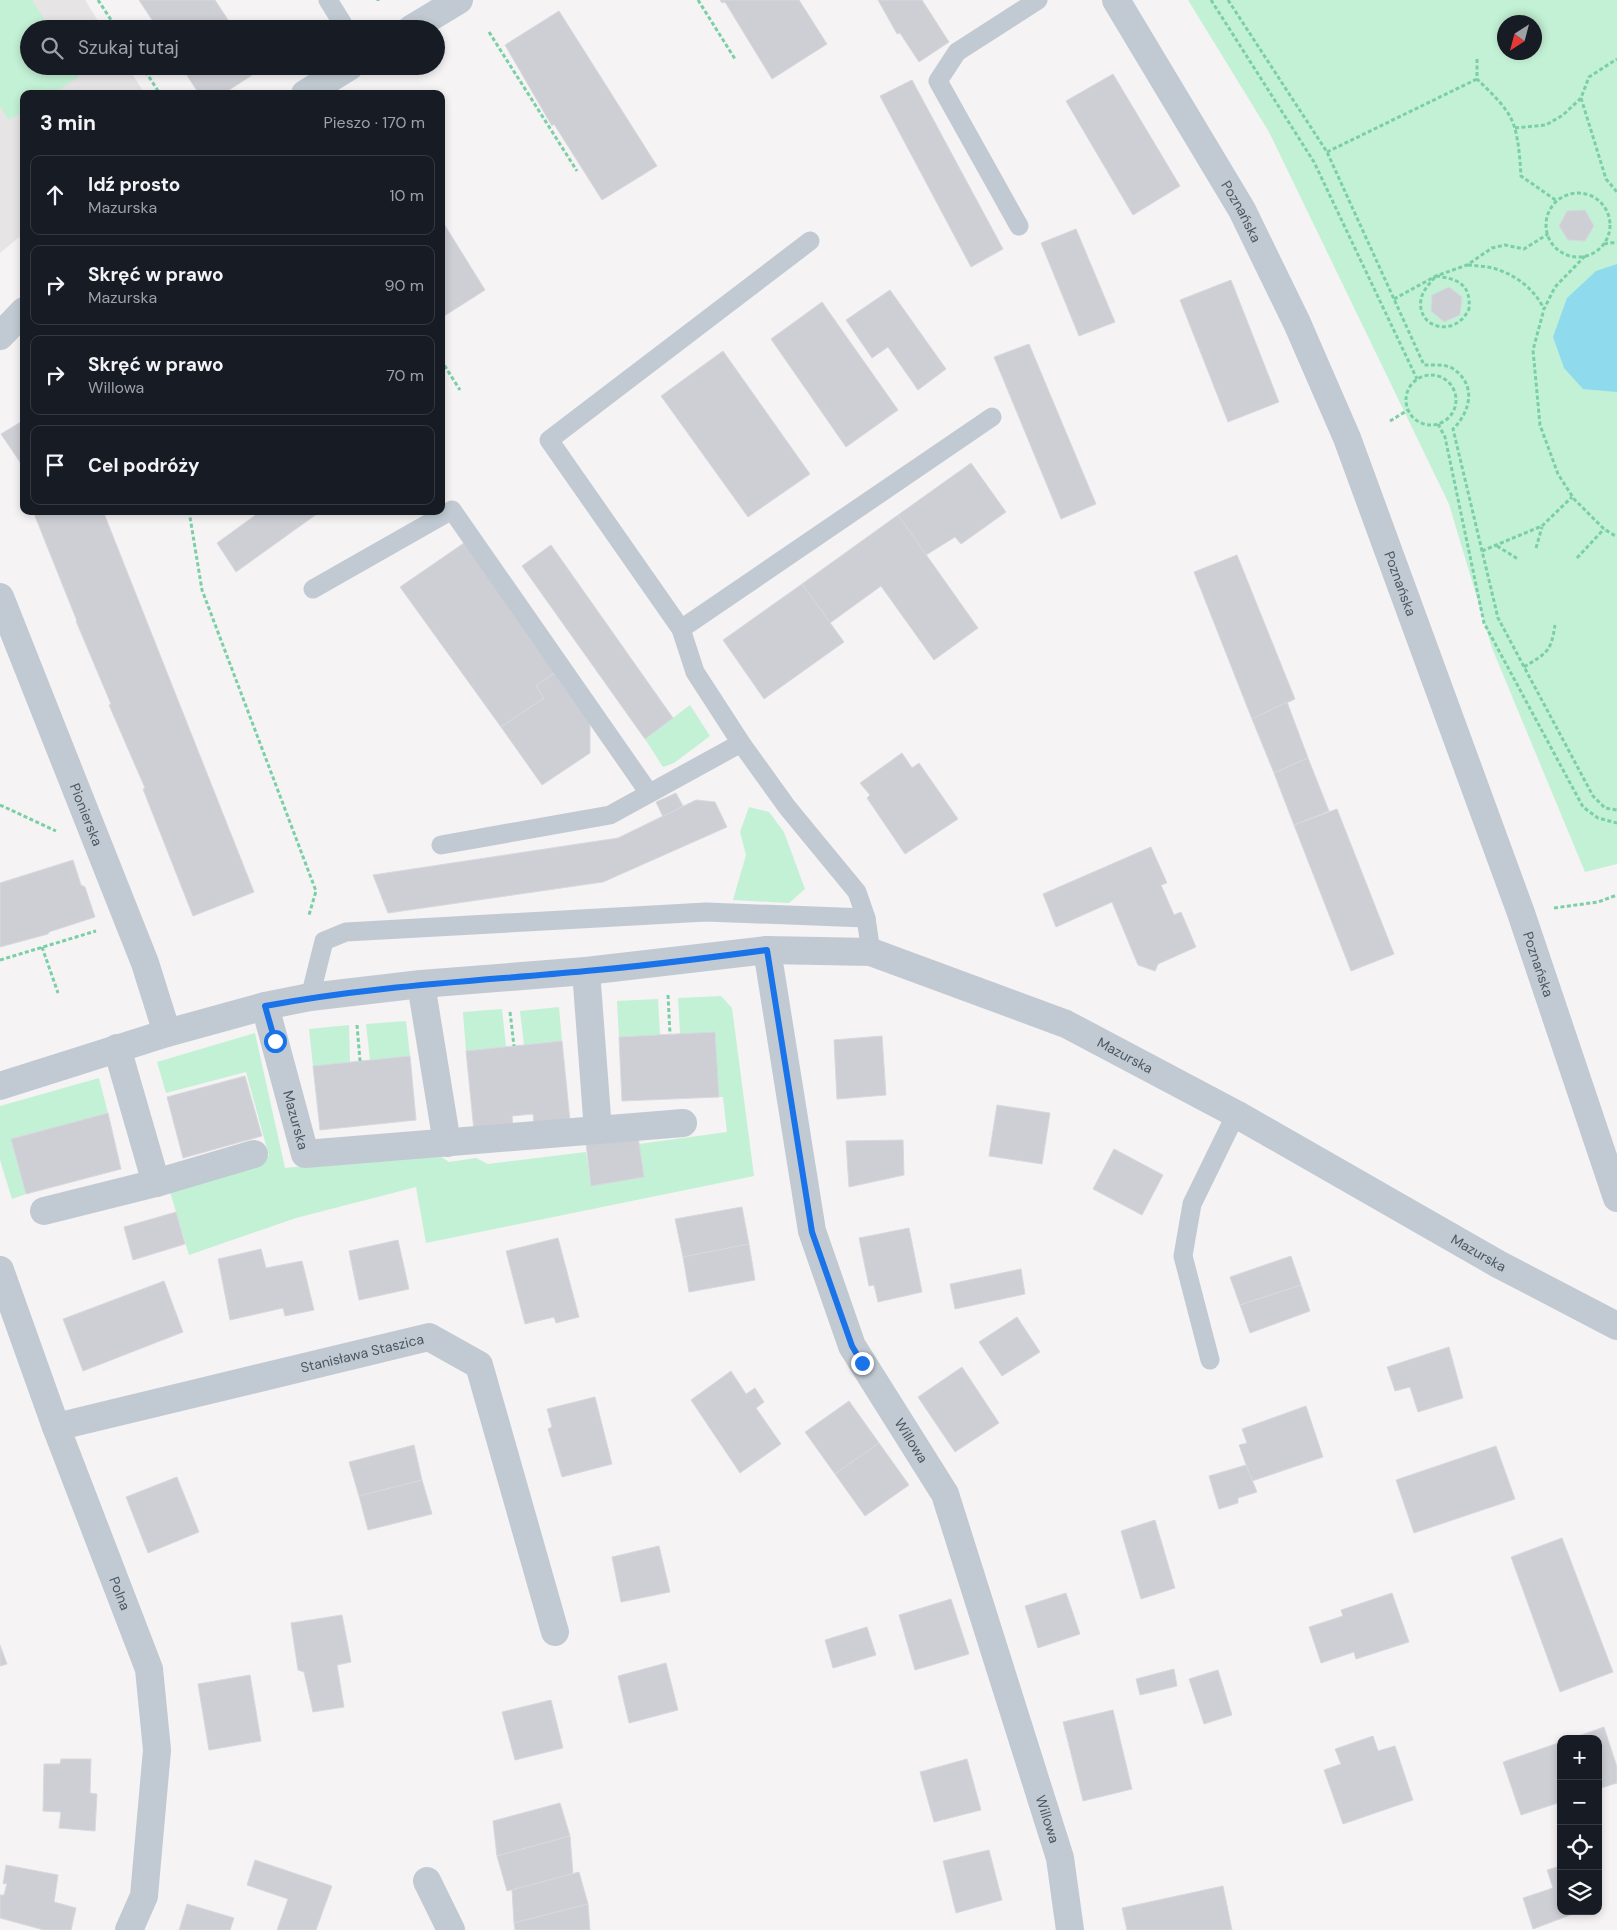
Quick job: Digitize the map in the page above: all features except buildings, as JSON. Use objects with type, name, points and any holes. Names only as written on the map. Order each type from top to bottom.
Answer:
[{"type":"street","points":[[426,20],[458,0]]},
{"type":"street","name":"Poznańska","points":[[1116,0],[1242,210],[1297,323],[1346,438],[1521,913],[1617,1198]]},
{"type":"street","points":[[311,90],[336,75]]},
{"type":"street","points":[[0,336],[20,316]]},
{"type":"street","name":"Pionierska","points":[[0,597],[145,963],[167,1033]]},
{"type":"street","name":"Mazurska","points":[[0,1086],[167,1033],[265,1006],[310,997],[421,984],[586,971],[767,950],[871,952],[1066,1024],[1236,1114],[1498,1264],[1617,1326]]},
{"type":"street","name":"Willowa","points":[[767,950],[812,1232],[852,1346],[945,1494],[1060,1858],[1070,1930]]},
{"type":"street","points":[[586,971],[598,1130]]},
{"type":"street","points":[[421,984],[447,1143]]},
{"type":"street","name":"Mazurska","points":[[265,1006],[306,1154],[683,1123]]},
{"type":"street","points":[[117,1048],[156,1183]]},
{"type":"street","points":[[44,1211],[156,1183],[254,1154]]},
{"type":"street","name":"Polna","points":[[0,1270],[56,1427],[149,1669],[157,1750],[144,1896],[129,1930]]},
{"type":"street","name":"Stanisława Staszica","points":[[56,1427],[429,1337],[479,1365],[555,1632]]},
{"type":"street","points":[[427,1880],[451,1930]]},
{"type":"lane","points":[[328,0],[340,20]]},
{"type":"lane","points":[[1019,226],[938,80],[957,52],[1038,0]]},
{"type":"lane","points":[[810,241],[549,440],[680,629],[695,672],[742,743],[788,807],[857,892],[866,918],[871,952]]},
{"type":"lane","points":[[680,629],[992,417]]},
{"type":"lane","points":[[445,514],[452,510],[649,793]]},
{"type":"lane","points":[[313,589],[443,515]]},
{"type":"lane","points":[[441,845],[610,815],[742,743]]},
{"type":"lane","points":[[310,997],[324,941],[346,932],[706,912],[866,918]]},
{"type":"lane","points":[[1210,1360],[1183,1256],[1192,1204],[1236,1114]]},
{"type":"path","points":[[98,0],[111,20]]},
{"type":"path","points":[[698,0],[736,59]]},
{"type":"path","points":[[1212,0],[1314,162],[1417,378]]},
{"type":"path","points":[[1228,0],[1327,152],[1424,365],[1439,364],[1451,368],[1462,378],[1468,389],[1468,405],[1462,419],[1452,429],[1498,618],[1593,796],[1605,808],[1617,810]]},
{"type":"path","points":[[488,32],[577,171]]},
{"type":"path","points":[[1477,58],[1477,79],[1494,96],[1511,119],[1515,128],[1521,176],[1557,201]]},
{"type":"path","points":[[1515,128],[1546,125],[1564,115],[1581,98],[1589,77],[1617,59]]},
{"type":"path","points":[[148,75],[157,90]]},
{"type":"path","points":[[1327,152],[1477,79]]},
{"type":"path","points":[[1581,98],[1606,179],[1617,192]]},
{"type":"path","points":[[1575,193],[1595,198],[1608,214],[1610,224],[1608,236],[1603,245],[1595,252],[1585,256],[1564,254],[1555,247],[1548,234],[1546,218],[1557,201],[1565,195],[1575,193]]},
{"type":"path","points":[[1394,299],[1436,276],[1468,265],[1492,248],[1506,244],[1524,249],[1548,234]]},
{"type":"path","points":[[1603,245],[1617,242]]},
{"type":"path","points":[[1585,256],[1554,287],[1544,309],[1533,350],[1540,425],[1558,474],[1572,497],[1604,529],[1617,537]]},
{"type":"path","points":[[1468,265],[1495,268],[1517,278],[1540,300],[1544,309]]},
{"type":"path","points":[[1436,276],[1457,281],[1464,286],[1468,293],[1469,309],[1460,322],[1452,326],[1436,325],[1424,314],[1421,299],[1424,291],[1436,276]]},
{"type":"path","points":[[445,366],[460,390]]},
{"type":"path","points":[[1431,374],[1438,375],[1445,378],[1455,389],[1456,407],[1446,421],[1429,425],[1420,423],[1413,418],[1408,410],[1406,393],[1410,385],[1417,378],[1431,374]]},
{"type":"path","points":[[1390,420],[1408,410]]},
{"type":"path","points":[[1438,424],[1445,437],[1484,623],[1583,806],[1598,818],[1617,822]]},
{"type":"path","points":[[1482,552],[1542,526],[1572,497]]},
{"type":"path","points":[[190,515],[202,590],[316,890],[309,916]]},
{"type":"path","points":[[1536,548],[1542,526]]},
{"type":"path","points":[[1577,558],[1604,529]]},
{"type":"path","points":[[1497,545],[1518,559]]},
{"type":"path","points":[[1524,668],[1547,653],[1553,637],[1554,625]]},
{"type":"path","points":[[0,804],[60,832]]},
{"type":"path","points":[[1521,913],[1598,902],[1617,895]]},
{"type":"path","points":[[0,960],[102,929]]},
{"type":"path","points":[[42,947],[58,992]]},
{"type":"path","points":[[668,991],[670,1034]]},
{"type":"path","points":[[510,1011],[514,1046]]},
{"type":"path","points":[[357,1015],[360,1062]]},
{"type":"shaded area","points":[[0,0],[85,0],[97,20],[20,20],[20,75],[133,75],[142,90],[20,90],[20,236],[0,253]]},
{"type":"green space","points":[[0,0],[32,0],[44,20],[20,20],[20,75],[78,75],[79,77],[58,90],[20,90],[20,113],[9,120],[0,106]]},
{"type":"green space","points":[[1188,0],[1617,0],[1617,864],[1585,872],[1492,648],[1449,504],[1269,132]]},
{"type":"green space","points":[[690,705],[710,736],[674,763],[663,767],[645,739]]},
{"type":"green space","points":[[749,807],[769,812],[784,832],[805,889],[789,903],[733,900],[746,855],[740,832]]},
{"type":"green space","points":[[721,996],[732,1008],[754,1176],[426,1243],[416,1187],[296,1218],[189,1255],[170,1192],[269,1156],[246,1072],[166,1093],[157,1062],[255,1033],[285,1168],[434,1152],[449,1162],[476,1158],[488,1164],[586,1152],[591,1186],[644,1177],[639,1144],[727,1132],[723,1097],[719,1097],[715,1032],[680,1034],[678,998]]},
{"type":"green space","points":[[658,999],[660,1035],[619,1037],[617,1001]]},
{"type":"green space","points":[[559,1007],[562,1041],[524,1045],[520,1011]]},
{"type":"green space","points":[[502,1009],[506,1047],[466,1051],[463,1012]]},
{"type":"green space","points":[[406,1021],[410,1056],[370,1060],[366,1024]]},
{"type":"green space","points":[[349,1025],[350,1063],[313,1066],[309,1029]]},
{"type":"green space","points":[[99,1078],[108,1113],[11,1139],[26,1194],[12,1199],[0,1160],[0,1106]]},
{"type":"water","points":[[1617,264],[1617,392],[1583,389],[1564,368],[1553,337],[1567,298],[1596,271]]},
{"type":"route","points":[[275,1041],[265,1006],[310,997],[421,984],[586,971],[767,950],[812,1232],[852,1346],[862,1363]]}]
